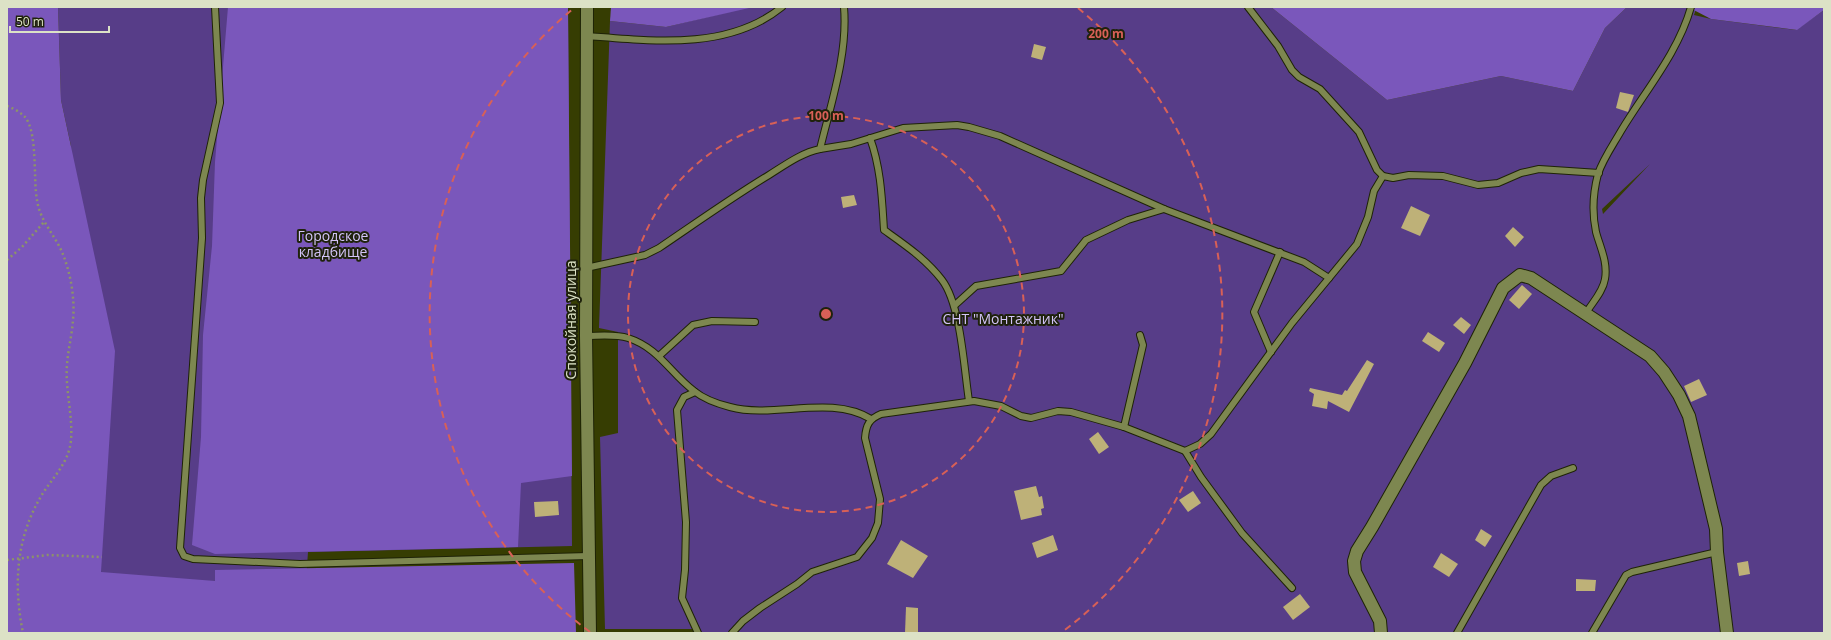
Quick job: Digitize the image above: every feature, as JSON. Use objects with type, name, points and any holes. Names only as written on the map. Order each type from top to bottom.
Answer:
[{"type":"street","name":"Спокойная улица","points":[[587,7],[586,336],[590,633]]},
{"type":"street","points":[[1381,633],[1380,621],[1355,572],[1354,561],[1357,551],[1461,370],[1503,288],[1520,275],[1531,278],[1650,356],[1664,372],[1679,395],[1690,416],[1716,529],[1717,552],[1727,633]]},
{"type":"lane","points":[[215,7],[220,103],[203,180],[201,198],[202,238],[180,548],[184,556],[192,559],[300,564],[588,556]]},
{"type":"lane","points":[[587,36],[658,42],[680,41],[742,29],[770,16],[782,7]]},
{"type":"lane","points":[[820,148],[839,71],[844,38],[844,7]]},
{"type":"lane","points":[[1248,7],[1278,46],[1292,70],[1299,77],[1320,89],[1359,132],[1377,170],[1383,176],[1393,178],[1408,175],[1438,176],[1478,186],[1498,183],[1521,173],[1538,169],[1599,173]]},
{"type":"lane","points":[[1586,313],[1601,290],[1605,280],[1606,271],[1594,220],[1594,195],[1599,173],[1610,150],[1673,49],[1691,7]]},
{"type":"lane","points":[[586,268],[645,255],[659,248],[748,188],[810,151],[830,146],[843,146],[893,130],[913,127],[957,125],[1000,136],[1164,209],[1304,262],[1329,278]]},
{"type":"lane","points":[[870,138],[874,149],[881,184],[884,230],[919,255],[943,280],[955,305],[969,401]]},
{"type":"lane","points":[[1185,451],[1200,444],[1211,434],[1270,352],[1357,244],[1368,217],[1374,191],[1383,176]]},
{"type":"lane","points":[[955,305],[976,286],[1061,271],[1086,240],[1128,220],[1164,209]]},
{"type":"lane","points":[[1270,352],[1254,312],[1280,252]]},
{"type":"lane","points":[[659,356],[693,325],[712,321],[755,322]]},
{"type":"lane","points":[[1124,427],[1143,345],[1140,334]]},
{"type":"lane","points":[[586,336],[614,336],[628,338],[652,350],[695,392],[708,400],[744,410],[840,409],[856,411],[871,419]]},
{"type":"lane","points":[[695,392],[684,397],[677,410],[686,522],[685,570],[682,598],[698,633]]},
{"type":"lane","points":[[732,633],[743,621],[760,608],[780,596],[812,572],[856,557],[872,538],[878,523],[880,511],[877,482],[866,450],[864,438],[866,428],[871,419],[881,414],[969,401],[990,403],[1001,406],[1021,416],[1031,418],[1058,411],[1078,414],[1124,427],[1185,451],[1201,477],[1242,533],[1292,588]]},
{"type":"lane","points":[[1457,633],[1541,485],[1551,476],[1573,468]]},
{"type":"lane","points":[[1592,633],[1626,575],[1632,572],[1717,552]]},
{"type":"path","points":[[7,106],[15,109],[25,118],[31,133],[34,153],[35,188],[38,206],[44,222],[64,257],[74,299],[73,320],[67,364],[71,439],[68,455],[32,513],[23,538],[19,558],[17,598],[23,633]]},
{"type":"path","points":[[7,260],[22,247],[44,222]]},
{"type":"path","points":[[7,560],[47,555],[102,557]]},
{"type":"green space","points":[[7,7],[58,7],[61,100],[115,351],[101,572],[215,581],[215,570],[574,563],[576,633],[7,633]]},
{"type":"green space","name":"Городское кладбище","points":[[58,7],[568,7],[572,546],[308,552],[304,609],[80,599],[71,146],[61,100]]},
{"type":"green space","name":"Городское кладбище","points":[[228,7],[568,7],[572,476],[521,483],[518,547],[215,554],[192,545],[201,437],[203,335],[212,246],[215,162]]},
{"type":"green space","points":[[611,7],[749,8],[666,27],[610,21]]},
{"type":"green space","name":"СНТ \"Монтажник\"","points":[[749,7],[1271,7],[1387,100],[1501,76],[1573,91],[1605,28],[1627,7],[1692,7],[1696,9],[1694,15],[1711,19],[1796,30],[1824,10],[1824,633],[698,633],[695,629],[605,629],[600,437],[618,433],[618,332],[599,328],[610,21],[666,27]],"holes":[[[1650,164],[1603,214],[1602,209]]]},
{"type":"green space","points":[[1271,7],[1627,7],[1605,28],[1573,91],[1501,76],[1387,100]]},
{"type":"green space","points":[[1688,7],[1824,7],[1824,10],[1797,30],[1711,19]]},
{"type":"building","points":[[1034,44],[1046,47],[1042,60],[1031,57]]},
{"type":"building","points":[[1620,92],[1634,95],[1628,112],[1616,108]]},
{"type":"building","points":[[854,195],[857,205],[843,208],[841,197]]},
{"type":"building","points":[[1411,206],[1430,215],[1420,236],[1401,228]]},
{"type":"building","points":[[1513,227],[1524,237],[1515,247],[1505,236]]},
{"type":"building","points":[[1522,285],[1532,294],[1519,309],[1509,300]]},
{"type":"building","points":[[1461,317],[1471,325],[1464,334],[1453,325]]},
{"type":"building","points":[[1428,332],[1445,343],[1439,352],[1422,341]]},
{"type":"building","points":[[1367,360],[1374,364],[1349,412],[1328,401],[1327,409],[1312,406],[1314,394],[1309,391],[1310,388],[1342,395],[1345,390],[1347,391]]},
{"type":"building","points":[[1699,379],[1707,395],[1691,402],[1684,386]]},
{"type":"building","points":[[1098,432],[1109,447],[1099,454],[1089,439]]},
{"type":"building","points":[[1036,486],[1039,497],[1042,496],[1044,508],[1041,509],[1042,515],[1021,520],[1014,491]]},
{"type":"building","points":[[1193,491],[1201,503],[1188,512],[1179,500]]},
{"type":"building","points":[[558,501],[559,515],[535,517],[534,502]]},
{"type":"building","points":[[1481,529],[1492,536],[1485,547],[1475,540]]},
{"type":"building","points":[[1053,535],[1058,550],[1037,558],[1032,543]]},
{"type":"building","points":[[901,540],[928,556],[913,578],[887,564]]},
{"type":"building","points":[[1441,553],[1458,564],[1449,577],[1433,567]]},
{"type":"building","points":[[1748,561],[1750,574],[1739,576],[1737,563]]},
{"type":"building","points":[[1576,579],[1596,580],[1595,591],[1576,591]]},
{"type":"building","points":[[1300,594],[1310,607],[1293,620],[1283,607]]},
{"type":"building","points":[[906,607],[918,608],[918,633],[905,633]]}]
